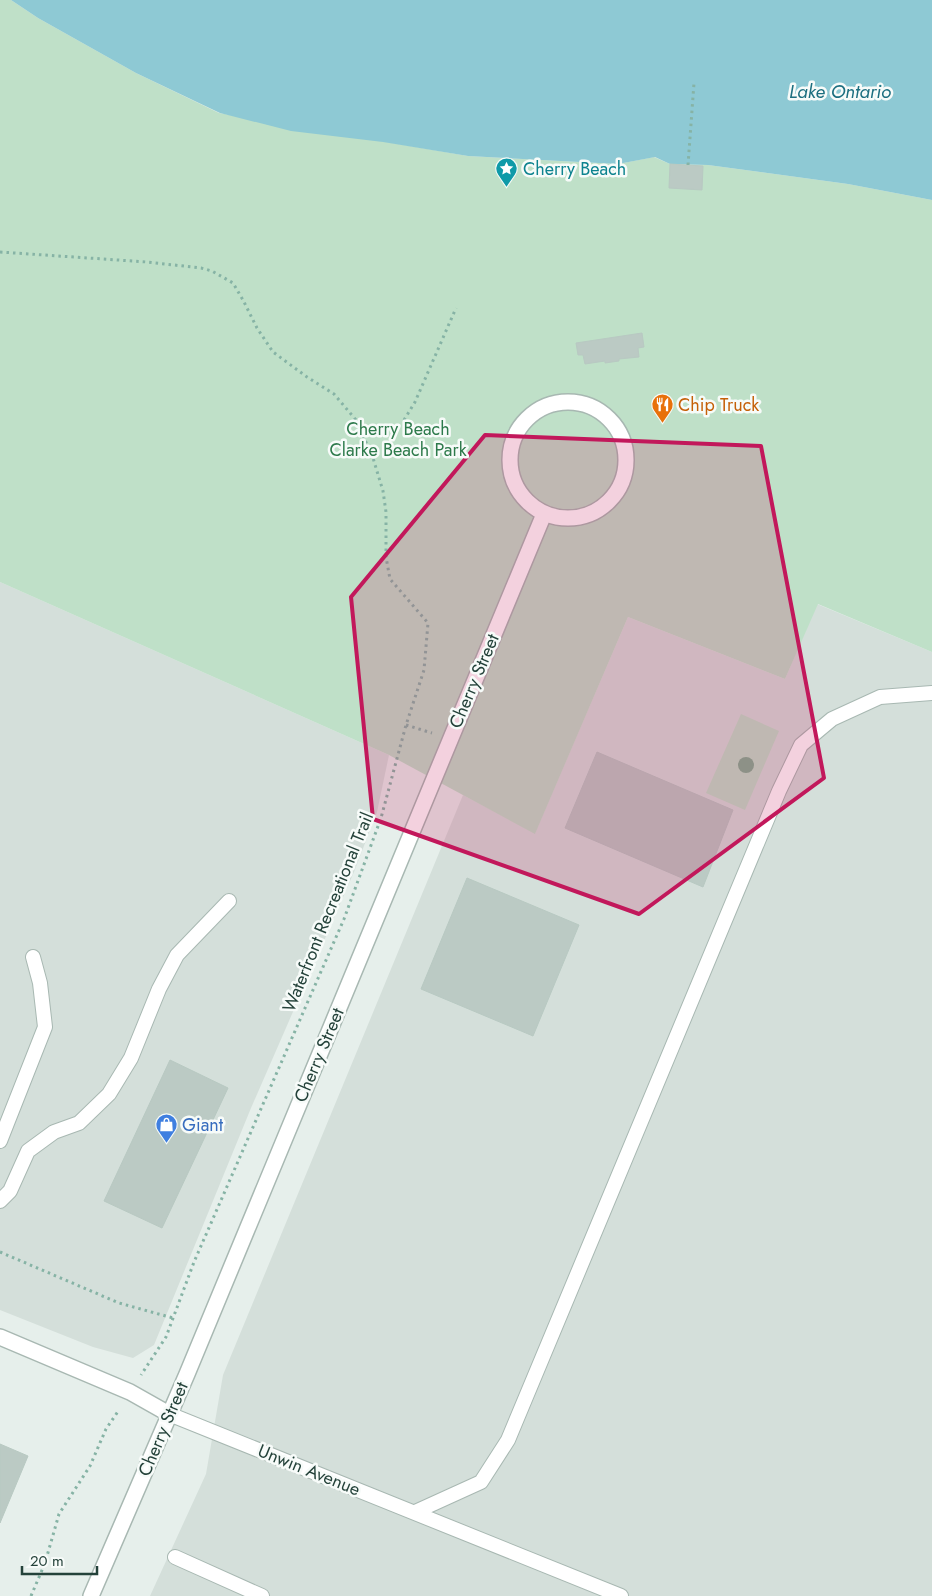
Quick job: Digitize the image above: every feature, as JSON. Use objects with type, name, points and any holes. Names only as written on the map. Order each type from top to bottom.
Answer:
[{"type":"street","points":[[569,401],[585,404],[600,411],[613,422],[622,436],[626,452],[626,469],[621,485],[613,498],[602,508],[588,515],[574,518],[559,518],[544,514],[528,503],[516,488],[510,469],[510,450],[515,434],[524,420],[537,410],[552,403],[569,401]]},
{"type":"street","name":"Cherry Street","points":[[91,1596],[170,1414],[544,514]]},
{"type":"street","name":"Unwin Avenue","points":[[0,1337],[130,1392],[170,1414]]},
{"type":"lane","points":[[415,1512],[481,1482],[508,1440],[776,800],[801,745],[832,720],[880,697],[932,693]]},
{"type":"lane","points":[[0,1201],[10,1191],[28,1151],[54,1132],[80,1123],[109,1094],[131,1058],[160,989],[177,955],[228,901]]},
{"type":"lane","points":[[0,1141],[45,1027],[40,984],[33,957]]},
{"type":"lane","name":"Unwin Avenue","points":[[170,1414],[621,1596]]},
{"type":"lane","points":[[175,1558],[262,1596]]},
{"type":"path","points":[[688,165],[694,83]]},
{"type":"path","name":"Waterfront Recreational Trail","points":[[0,252],[147,262],[201,268],[212,271],[233,283],[256,328],[273,352],[334,394],[356,420],[373,458],[383,491],[386,512],[386,557],[390,579],[428,623],[424,670],[406,725],[381,818],[344,919],[194,1262],[166,1336],[154,1355]]},
{"type":"path","points":[[404,420],[415,402],[456,308]]},
{"type":"path","points":[[406,725],[450,739]]},
{"type":"path","points":[[0,1252],[119,1303],[173,1318]]},
{"type":"path","points":[[31,1596],[45,1563],[59,1514],[90,1466],[106,1429]]},
{"type":"highlighted area","points":[[485,435],[761,446],[824,778],[639,914],[373,819],[351,597]]},
{"type":"shaded area","points":[[0,582],[389,755],[377,812],[354,872],[251,1108],[154,1345],[133,1358],[93,1347],[0,1310]]},
{"type":"shaded area","points":[[817,604],[932,652],[932,1596],[150,1596],[206,1474],[223,1375],[463,795],[535,833],[628,617],[785,679]]},
{"type":"green space","name":"Cherry Beach Clarke Beach Park","points":[[0,0],[11,0],[38,18],[136,73],[219,113],[468,156],[618,164],[654,157],[670,164],[708,165],[848,184],[932,200],[932,652],[818,604],[785,679],[628,617],[535,834],[389,755],[0,582]]},
{"type":"green space","points":[[741,714],[779,731],[745,810],[706,793]]},
{"type":"water","name":"Lake Ontario","points":[[11,0],[932,0],[932,200],[848,184],[708,165],[670,164],[655,157],[618,164],[468,156],[383,142],[291,131],[220,113],[136,73],[38,18]]},
{"type":"building","points":[[670,164],[703,166],[702,190],[669,188]]},
{"type":"building","points":[[642,333],[644,347],[638,348],[639,357],[619,359],[619,361],[605,363],[605,361],[585,364],[583,355],[578,355],[576,343]]},
{"type":"building","points":[[597,752],[733,810],[703,887],[565,828]]},
{"type":"building","points":[[467,878],[579,925],[533,1036],[421,989]]},
{"type":"building","name":"Giant","points":[[170,1060],[228,1088],[162,1228],[104,1201]]},
{"type":"building","points":[[0,1444],[28,1456],[0,1523]]},
{"type":"place","name":"Cherry Beach","points":[[507,188]]},
{"type":"place","name":"Chip Truck","points":[[662,424]]},
{"type":"place","name":"Giant","points":[[166,1144]]}]
